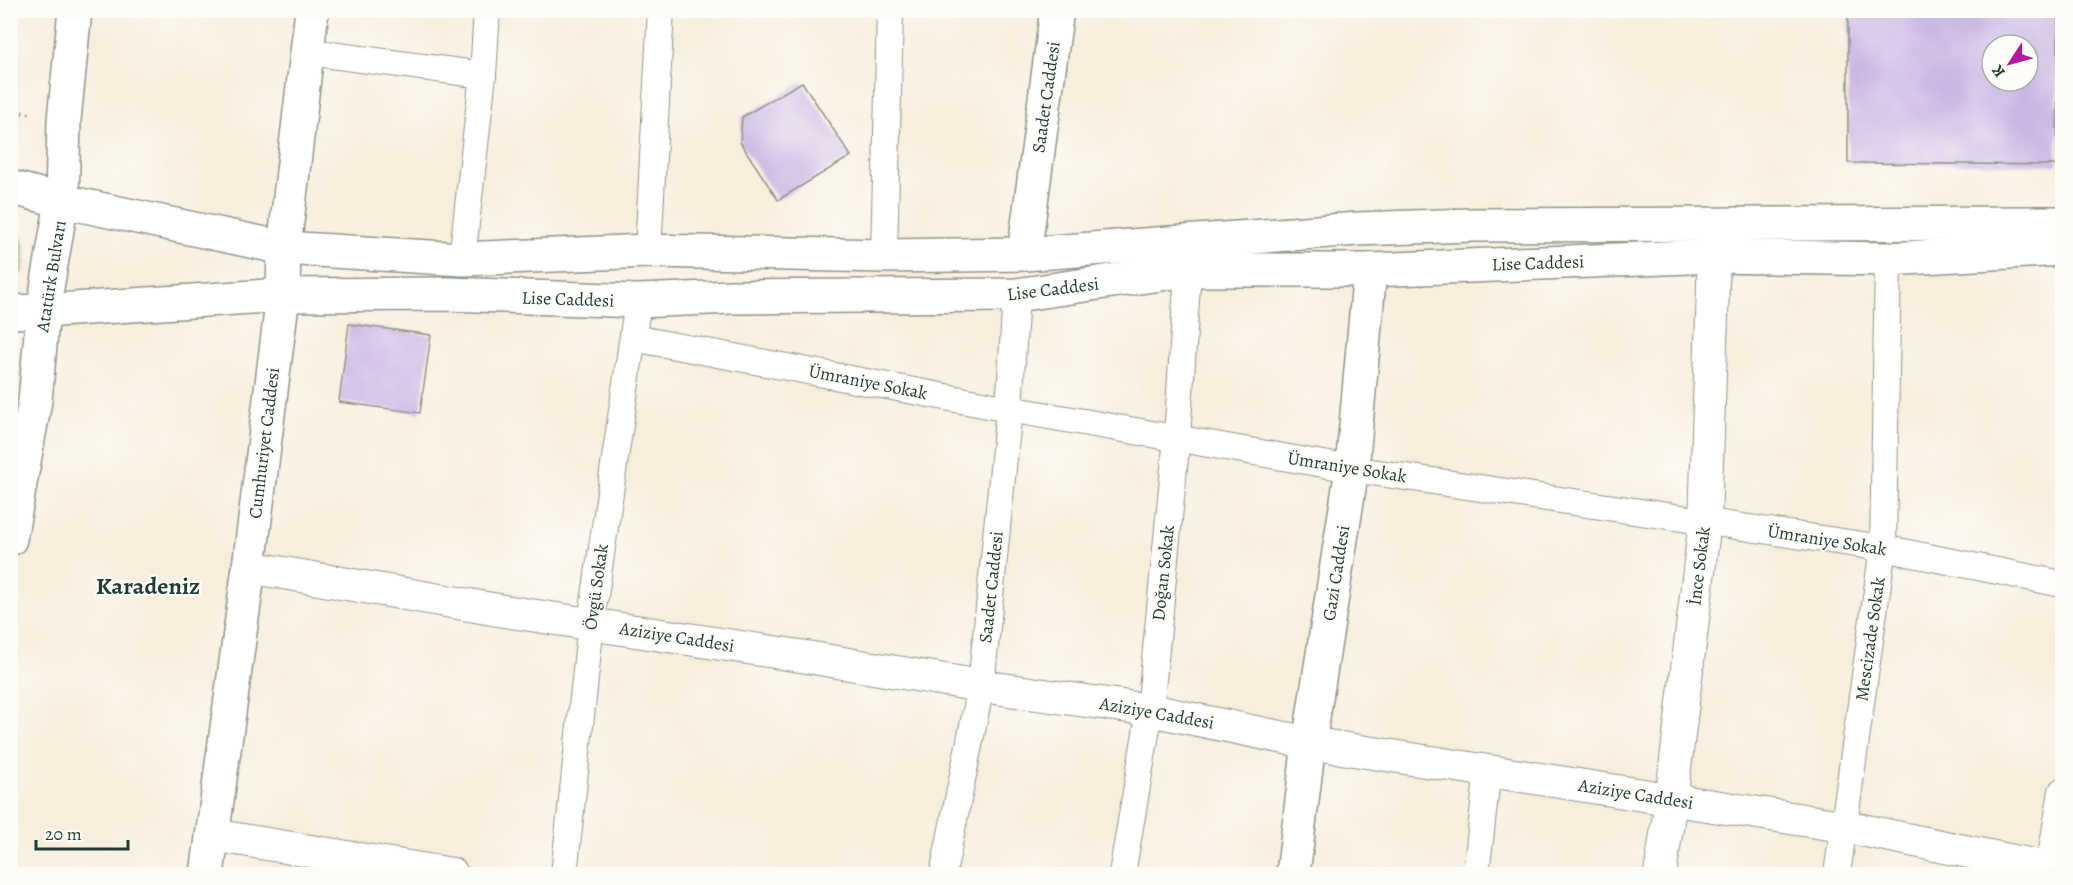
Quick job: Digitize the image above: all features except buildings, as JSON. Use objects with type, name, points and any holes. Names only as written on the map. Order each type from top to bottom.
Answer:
[{"type":"main road","name":"Atatürk Bulvarı","points":[[10,539],[34,401],[44,311],[62,201],[64,120],[75,10]]},
{"type":"main road","name":"Cumhuriyet Caddesi","points":[[207,874],[283,295],[284,248],[312,10]]},
{"type":"main road","name":"Saadet Caddesi","points":[[1024,254],[1058,10]]},
{"type":"main road","name":"Lise Caddesi","points":[[10,187],[62,201],[284,248],[462,259],[648,251],[884,256],[1024,254],[1357,229],[1447,226],[2062,223]]},
{"type":"main road","name":"Lise Caddesi","points":[[10,312],[283,295],[448,294],[638,301],[732,297],[1016,295],[1188,270],[1370,270],[1714,256],[1888,259],[2062,249]]},
{"type":"main road","name":"Gazi Caddesi","points":[[1293,874],[1309,743],[1352,469],[1370,270]]},
{"type":"street","points":[[462,259],[483,75],[487,10]]},
{"type":"street","points":[[648,251],[661,10]]},
{"type":"street","points":[[884,256],[890,10]]},
{"type":"street","points":[[308,52],[483,75]]},
{"type":"street","name":"İnce Sokak","points":[[1660,874],[1705,521],[1714,256]]},
{"type":"street","name":"Mescizade Sokak","points":[[1837,874],[1883,548],[1888,259]]},
{"type":"street","name":"Doğan Sokak","points":[[1122,874],[1150,710],[1177,437],[1188,270]]},
{"type":"street","name":"Saadet Caddesi","points":[[944,874],[981,686],[1009,409],[1016,295]]},
{"type":"street","name":"Övgü Sokak","points":[[564,874],[591,624],[638,301]]},
{"type":"street","name":"Ümraniye Sokak","points":[[633,338],[1009,409],[1352,469],[1883,548],[2062,584]]},
{"type":"street","name":"Aziziye Caddesi","points":[[249,567],[981,686],[1150,710],[1309,743],[1842,826],[2053,871]]},
{"type":"street","points":[[1476,874],[1488,770]]},
{"type":"street","points":[[2053,871],[2062,791]]},
{"type":"street","points":[[212,835],[452,874]]},
{"type":"green space","points":[[10,223],[21,238],[24,255],[21,271],[11,287]]},
{"type":"district","name":"Karadeniz","points":[[148,586]]}]
